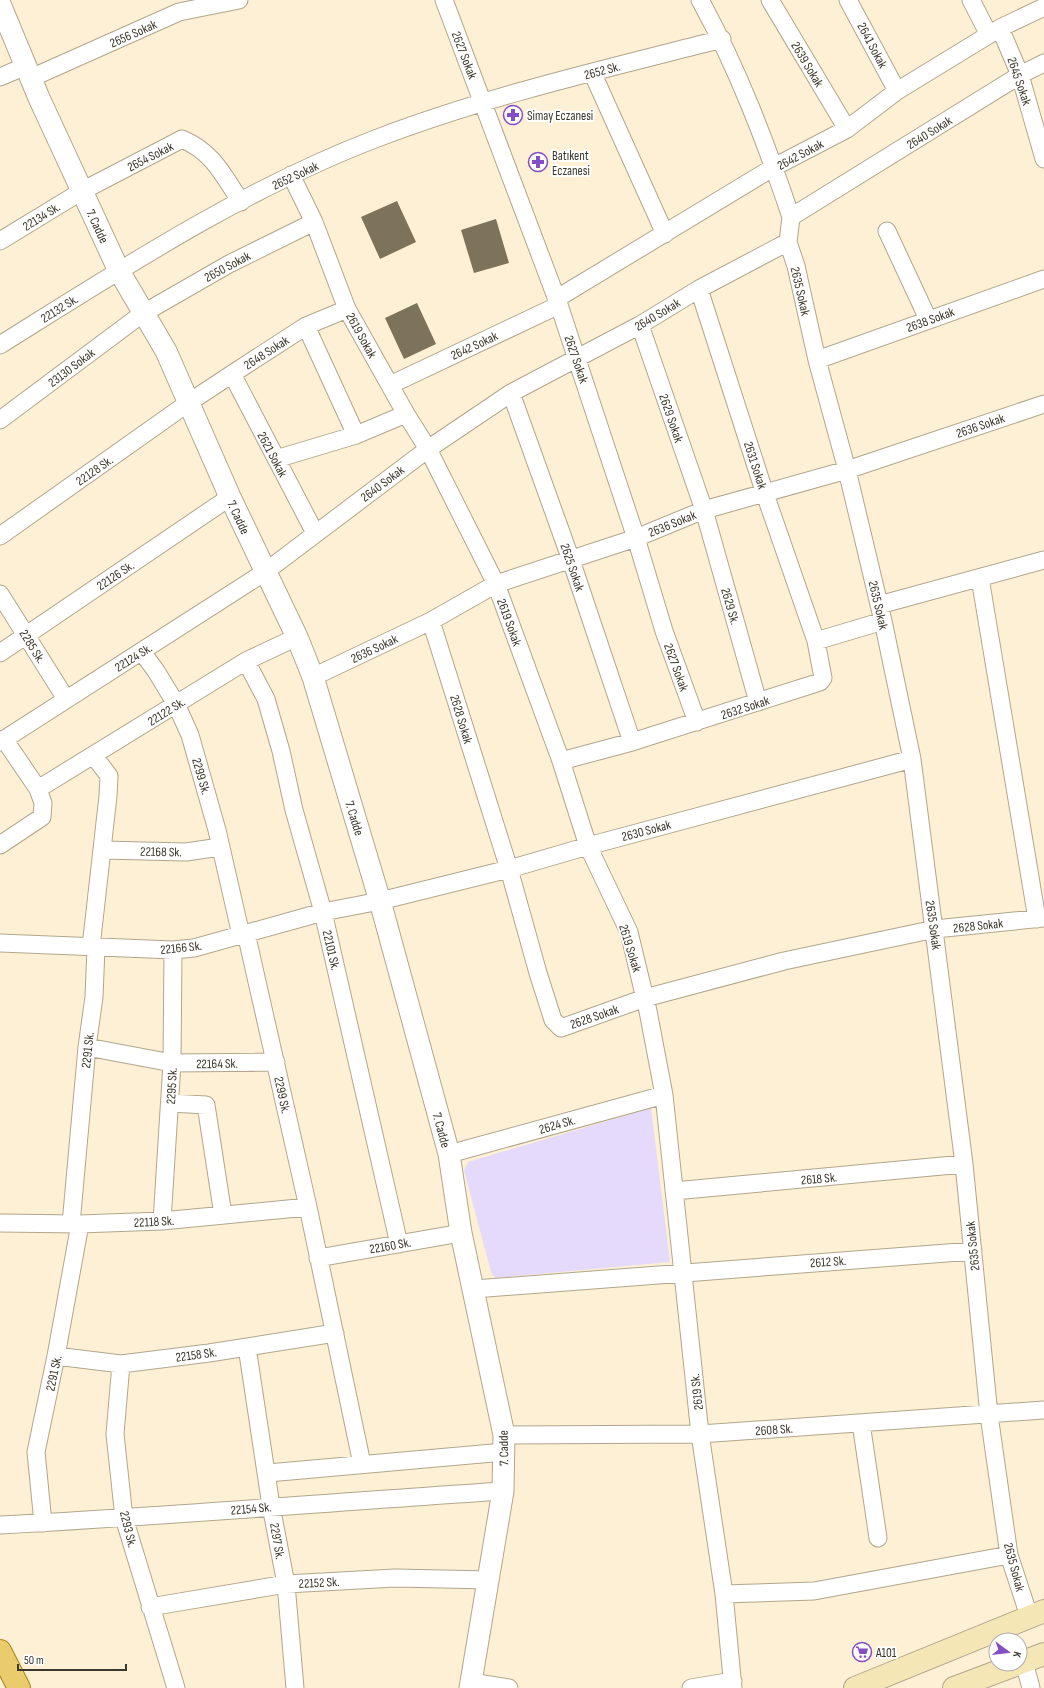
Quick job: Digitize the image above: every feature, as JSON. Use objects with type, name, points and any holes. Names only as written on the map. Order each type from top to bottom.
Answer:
[{"type":"main road","points":[[855,1688],[1036,1614]]},
{"type":"main road","points":[[0,1651],[19,1688]]},
{"type":"main road","points":[[1028,1660],[1044,1654]]},
{"type":"main road","points":[[954,1688],[997,1672]]},
{"type":"street","name":"2656 Sokak","points":[[0,77],[29,72],[178,6],[239,0]]},
{"type":"street","name":"2627 Sokak","points":[[444,0],[577,358],[636,538],[664,631],[697,722]]},
{"type":"street","points":[[700,0],[722,39],[774,167],[791,217],[788,242]]},
{"type":"street","name":"2639 Sokak","points":[[770,0],[847,129]]},
{"type":"street","name":"2641 Sokak","points":[[848,0],[897,91]]},
{"type":"street","name":"2645 Sokak","points":[[970,0],[994,32],[1020,75],[1044,159]]},
{"type":"street","name":"7. Cadde","points":[[0,4],[82,191],[119,271],[142,314],[166,351],[230,497],[297,637],[313,677],[380,901],[449,1154],[461,1233],[474,1289],[504,1444],[503,1491],[471,1685]]},
{"type":"street","name":"2642 Sokak","points":[[390,385],[557,302],[774,167],[847,129],[897,91],[994,32],[1044,7]]},
{"type":"street","name":"2652 Sk.","points":[[482,102],[722,39]]},
{"type":"street","name":"2640 Sokak","points":[[791,217],[1020,75],[1044,63]]},
{"type":"street","points":[[592,72],[665,234]]},
{"type":"street","name":"2652 Sokak","points":[[119,271],[291,175],[374,139],[482,102]]},
{"type":"street","name":"2654 Sokak","points":[[82,191],[182,139],[198,146],[214,162],[241,202]]},
{"type":"street","name":"2619 Sokak","points":[[291,175],[314,222],[348,309],[406,414],[428,449],[496,584],[561,761],[588,846],[629,932],[645,998],[664,1094]]},
{"type":"street","name":"22134 Sk.","points":[[0,242],[82,191]]},
{"type":"street","name":"2650 Sokak","points":[[142,314],[229,264],[314,222]]},
{"type":"street","points":[[887,231],[928,320]]},
{"type":"street","name":"2640 Sokak","points":[[265,572],[428,449],[511,393],[640,325],[698,289],[788,242]]},
{"type":"street","name":"2635 Sokak","points":[[788,242],[796,266],[817,360],[848,470],[881,613],[912,759],[964,1164],[989,1415],[1009,1555],[1036,1614]]},
{"type":"street","name":"22132 Sk.","points":[[0,345],[119,271]]},
{"type":"street","name":"2638 Sokak","points":[[817,360],[1044,279]]},
{"type":"street","name":"2631 Sokak","points":[[698,289],[816,641]]},
{"type":"street","name":"2648 Sokak","points":[[188,403],[306,326],[348,309]]},
{"type":"street","name":"23130 Sokak","points":[[0,420],[142,314]]},
{"type":"street","name":"2629 Sokak","points":[[640,325],[704,510]]},
{"type":"street","points":[[306,326],[356,436]]},
{"type":"street","name":"2621 Sokak","points":[[232,374],[315,533]]},
{"type":"street","name":"2625 Sokak","points":[[511,393],[571,560],[632,742]]},
{"type":"street","name":"22128 Sk.","points":[[0,536],[188,403]]},
{"type":"street","name":"2636 Sokak","points":[[313,677],[431,621],[496,584],[636,538],[704,510],[848,470],[1044,404]]},
{"type":"street","points":[[276,459],[356,436],[406,414]]},
{"type":"street","name":"22126 Sk.","points":[[0,653],[230,497]]},
{"type":"street","name":"2629 Sk.","points":[[704,510],[758,702]]},
{"type":"street","points":[[816,641],[881,613],[980,578],[1044,560]]},
{"type":"street","name":"22124 Sk.","points":[[2,741],[265,572]]},
{"type":"street","points":[[980,578],[1040,918]]},
{"type":"street","name":"2285 Sk.","points":[[0,594],[66,699]]},
{"type":"street","name":"2628 Sokak","points":[[431,621],[509,869],[554,1020],[561,1028],[645,998],[784,961],[935,929],[1040,918]]},
{"type":"street","name":"22122 Sk.","points":[[38,789],[94,756],[246,661],[297,637]]},
{"type":"street","name":"2632 Sokak","points":[[561,761],[632,742],[820,682],[823,678],[816,641]]},
{"type":"street","name":"2299 Sk.","points":[[142,652],[156,671],[176,704],[190,735],[217,830],[220,847],[276,1062],[335,1332],[362,1464]]},
{"type":"street","name":"22101 Sk.","points":[[246,661],[266,699],[281,751],[294,810],[323,912],[399,1244]]},
{"type":"street","points":[[0,845],[42,817],[43,803],[38,789],[2,741]]},
{"type":"street","name":"2291 Sk.","points":[[43,1523],[36,1452],[56,1356],[76,1224],[87,1047],[94,997],[94,947],[108,776],[94,756]]},
{"type":"street","name":"2630 Sokak","points":[[380,901],[509,869],[588,846],[912,759]]},
{"type":"street","name":"22168 Sk.","points":[[102,850],[186,852],[220,847]]},
{"type":"street","name":"22166 Sk.","points":[[0,943],[173,950],[194,948],[323,912],[380,901]]},
{"type":"street","name":"2295 Sk.","points":[[162,1221],[172,1063],[173,950]]},
{"type":"street","name":"22164 Sk.","points":[[87,1047],[172,1063],[276,1062]]},
{"type":"street","name":"2624 Sk.","points":[[449,1154],[664,1094]]},
{"type":"street","name":"2619 Sk.","points":[[664,1094],[700,1434],[724,1594],[733,1684]]},
{"type":"street","points":[[170,1103],[206,1105],[223,1215]]},
{"type":"street","name":"2618 Sk.","points":[[674,1191],[964,1164]]},
{"type":"street","name":"22118 Sk.","points":[[0,1223],[76,1224],[162,1221],[308,1207]]},
{"type":"street","name":"22160 Sk.","points":[[318,1258],[461,1233]]},
{"type":"street","name":"2612 Sk.","points":[[474,1289],[973,1251]]},
{"type":"street","name":"22158 Sk.","points":[[56,1356],[121,1364],[247,1347],[335,1332]]},
{"type":"street","name":"2297 Sk.","points":[[247,1347],[268,1473],[271,1506],[286,1584],[295,1688]]},
{"type":"street","name":"2293 Sk.","points":[[121,1364],[115,1434],[124,1518],[176,1688]]},
{"type":"street","name":"2608 Sk.","points":[[268,1473],[362,1464],[504,1444],[700,1434],[1044,1410]]},
{"type":"street","points":[[861,1423],[878,1538]]},
{"type":"street","name":"22154 Sk.","points":[[0,1525],[124,1518],[271,1506],[503,1491]]},
{"type":"street","points":[[724,1594],[814,1591],[1009,1555]]},
{"type":"street","name":"22152 Sk.","points":[[150,1607],[286,1584],[395,1578],[489,1580]]},
{"type":"street","points":[[1025,1672],[1031,1688]]},
{"type":"street","points":[[691,1688],[733,1684]]},
{"type":"street","points":[[471,1685],[509,1688]]},
{"type":"shaded area","points":[[651,1108],[670,1262],[495,1278],[491,1272],[464,1170],[468,1162]]},
{"type":"building","points":[[397,201],[416,242],[380,259],[361,217]]},
{"type":"building","points":[[496,219],[509,263],[474,273],[461,230]]},
{"type":"building","points":[[417,303],[436,344],[404,359],[385,318]]},
{"type":"place","name":"Simay Eczanesi","points":[[513,115]]},
{"type":"place","name":"Batıkent Eczanesi","points":[[538,162]]},
{"type":"place","name":"A101","points":[[862,1652]]}]
